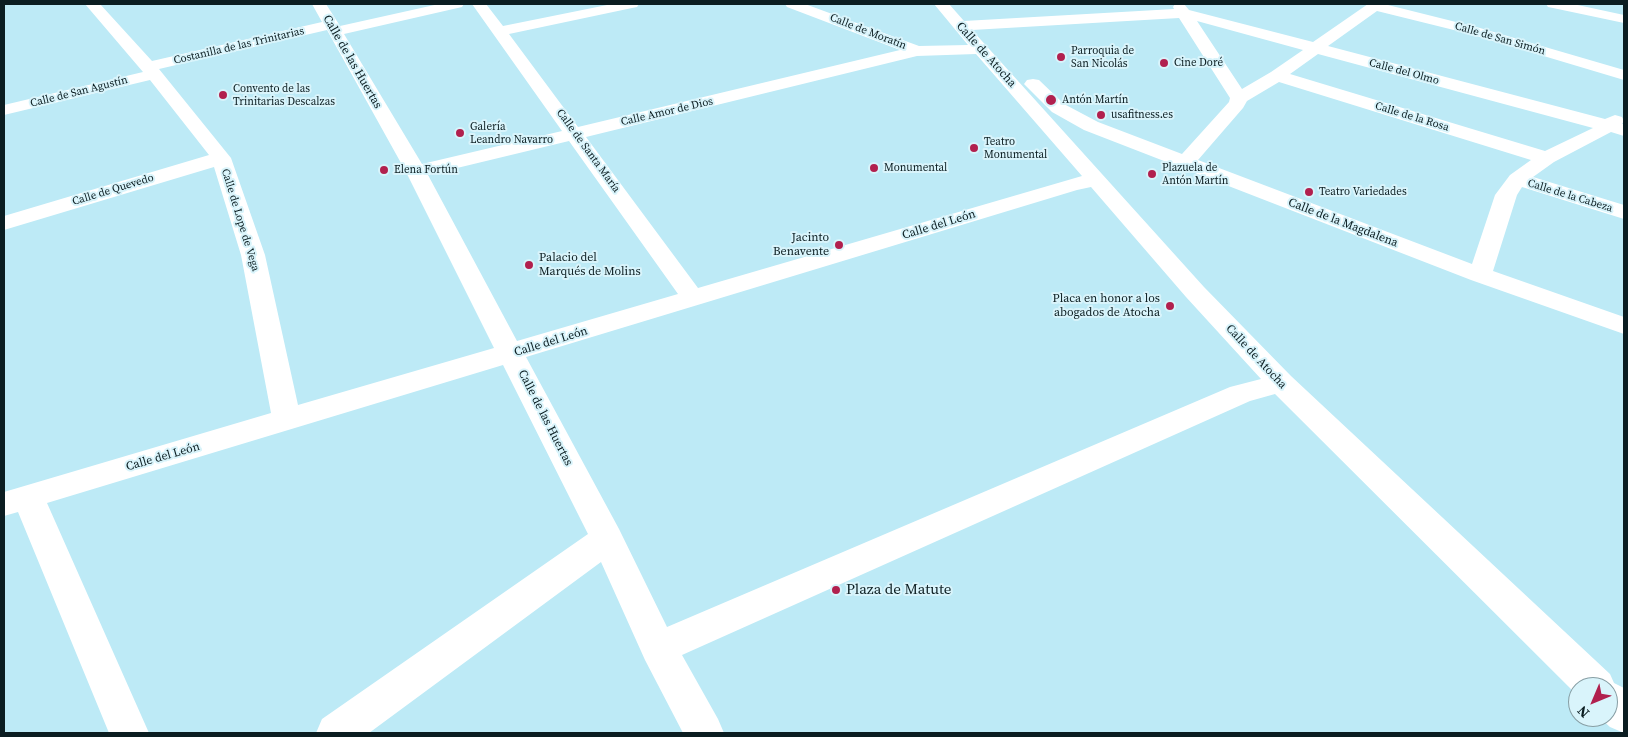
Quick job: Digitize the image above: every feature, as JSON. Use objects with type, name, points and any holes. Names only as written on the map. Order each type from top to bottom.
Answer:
[{"type":"street","name":"Calle de Lope de Vega","points":[[92,4],[151,70],[221,158],[253,255],[287,421]]},
{"type":"street","name":"Calle de las Huertas","points":[[319,4],[416,172],[608,539],[658,648],[704,733]]},
{"type":"street","name":"Costanilla de las Trinitarias","points":[[151,70],[332,29],[457,4]]},
{"type":"street","name":"Calle de Santa María","points":[[479,4],[501,31],[694,299]]},
{"type":"street","points":[[501,31],[632,4]]},
{"type":"street","name":"Calle de Moratín","points":[[792,4],[916,50]]},
{"type":"street","name":"Calle de Atocha","points":[[941,4],[969,26],[1064,112]]},
{"type":"street","name":"Calle de Atocha","points":[[956,4],[981,49],[1195,292],[1281,383],[1586,677]]},
{"type":"street","points":[[1553,4],[1624,19]]},
{"type":"street","points":[[1185,162],[1236,104],[1239,98],[1277,76],[1376,5]]},
{"type":"street","name":"Calle de San Simón","points":[[1376,5],[1475,31],[1624,75]]},
{"type":"street","points":[[1181,8],[1239,98]]},
{"type":"street","name":"Calle del Olmo","points":[[969,26],[1181,8],[1315,49],[1619,124]]},
{"type":"street","name":"Calle Amor de Dios","points":[[416,172],[916,50],[981,49]]},
{"type":"street","name":"Calle de San Agustín","points":[[4,110],[151,70]]},
{"type":"street","name":"Calle de la Rosa","points":[[1277,76],[1547,158]]},
{"type":"street","name":"Calle de la Magdalena","points":[[1064,112],[1091,126],[1480,275],[1624,326]]},
{"type":"street","points":[[1480,275],[1506,195],[1517,179],[1547,158],[1619,124]]},
{"type":"street","name":"Calle de Quevedo","points":[[4,223],[221,158]]},
{"type":"street","name":"Calle de la Cabeza","points":[[1517,179],[1624,212]]},
{"type":"street","name":"Calle del León","points":[[16,500],[287,421],[1074,184],[1098,180]]},
{"type":"street","points":[[658,648],[1240,394],[1281,383]]},
{"type":"street","points":[[16,500],[129,733]]},
{"type":"street","points":[[336,733],[608,539]]},
{"type":"place","name":"Parroquia de San Nicolás","points":[[1061,57]]},
{"type":"place","name":"Cine Doré","points":[[1164,63]]},
{"type":"place","name":"Convento de las Trinitarias Descalzas","points":[[223,95]]},
{"type":"place","name":"Antón Martín","points":[[1051,100]]},
{"type":"place","name":"usafitness.es","points":[[1101,115]]},
{"type":"place","name":"Galería Leandro Navarro","points":[[460,133]]},
{"type":"place","name":"Teatro Monumental","points":[[974,148]]},
{"type":"place","name":"Monumental","points":[[874,168]]},
{"type":"place","name":"Elena Fortún","points":[[384,170]]},
{"type":"place","name":"Plazuela de Antón Martín","points":[[1152,174]]},
{"type":"place","name":"Teatro Variedades","points":[[1309,192]]},
{"type":"place","name":"Jacinto Benavente","points":[[839,245]]},
{"type":"place","name":"Palacio del Marqués de Molins","points":[[529,265]]},
{"type":"place","name":"Placa en honor a los abogados de Atocha","points":[[1170,306]]},
{"type":"place","name":"Plaza de Matute","points":[[836,590]]}]
